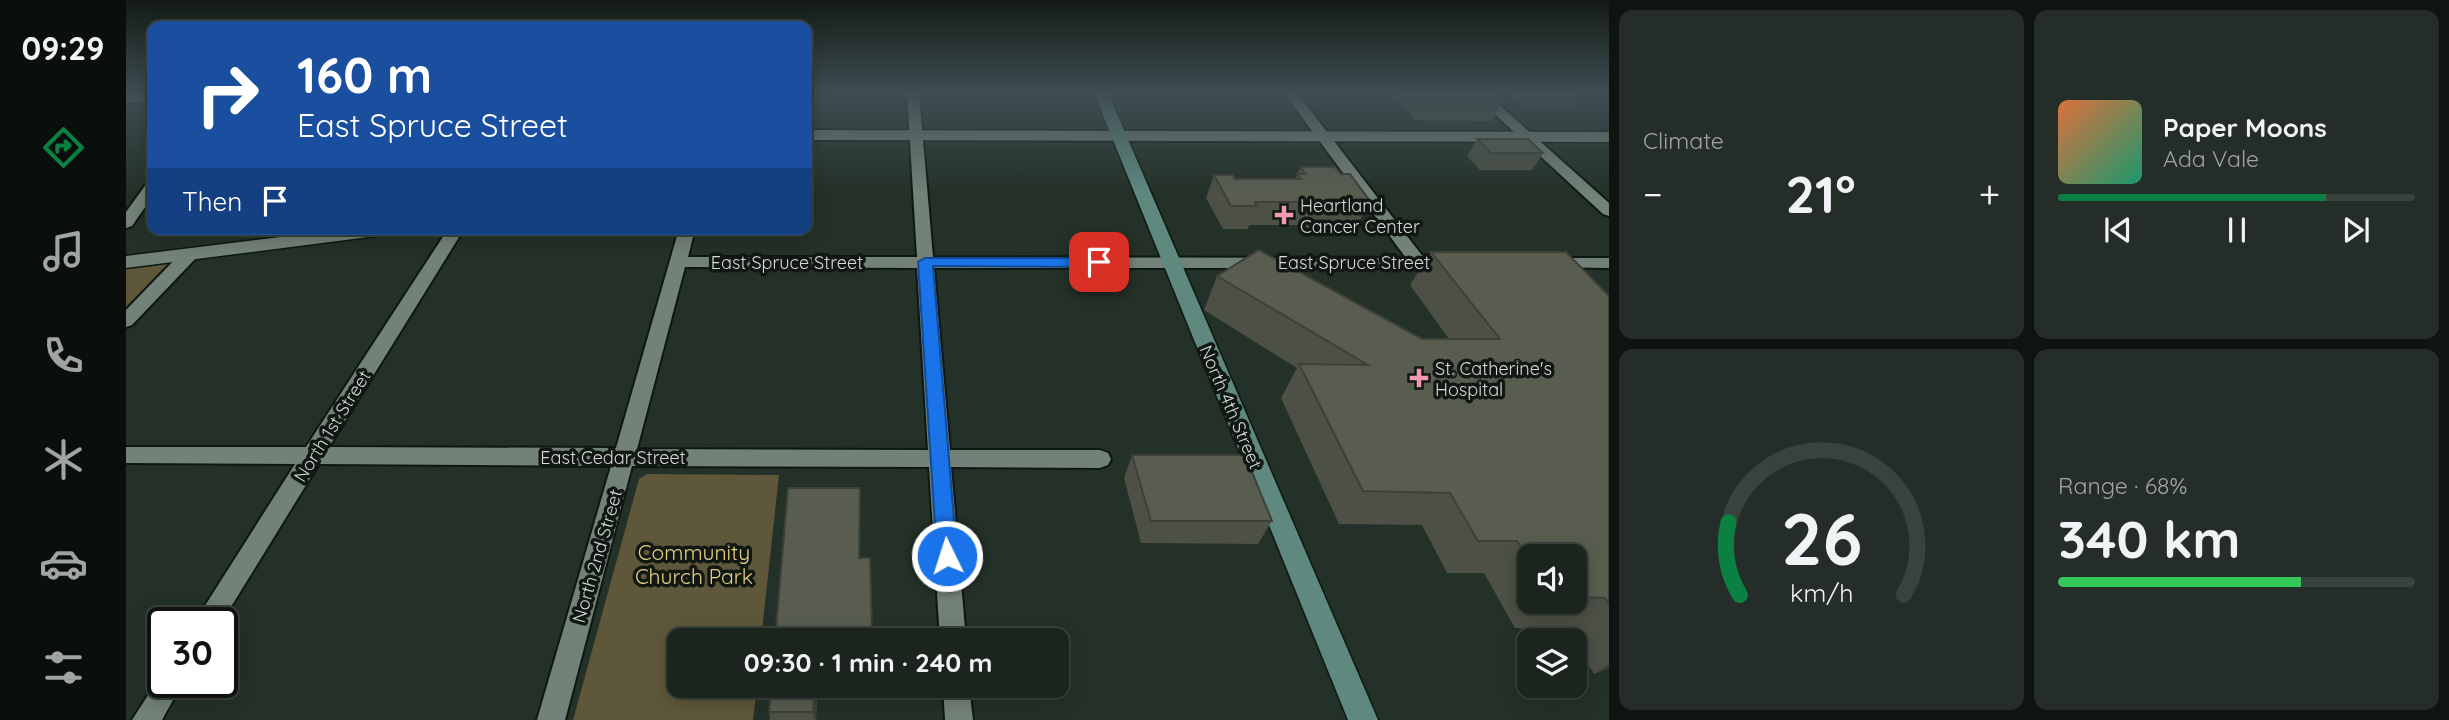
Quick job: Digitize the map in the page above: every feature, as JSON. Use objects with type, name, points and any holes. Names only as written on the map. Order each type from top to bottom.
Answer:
[{"type":"main road","name":"North 4th Street","points":[[1115,127],[1363,720]]},
{"type":"street","points":[[915,127],[952,628]]},
{"type":"street","points":[[1316,127],[1419,262]]},
{"type":"street","points":[[1515,127],[1609,211]]},
{"type":"street","points":[[812,135],[1609,137]]},
{"type":"street","points":[[126,199],[147,194]]},
{"type":"street","points":[[126,223],[147,197]]},
{"type":"street","points":[[126,262],[329,235]]},
{"type":"street","name":"North 1st Street","points":[[217,607],[452,235]]},
{"type":"street","name":"North 2nd Street","points":[[551,720],[686,235]]},
{"type":"street","points":[[126,321],[190,254]]},
{"type":"street","name":"East Spruce Street","points":[[679,262],[1473,262]]},
{"type":"street","points":[[1528,263],[1609,263]]},
{"type":"street","name":"East Cedar Street","points":[[126,455],[1100,459]]},
{"type":"street","points":[[146,720],[160,698]]},
{"type":"street","points":[[957,698],[959,720]]},
{"type":"green space","points":[[174,262],[126,311],[126,268]]},
{"type":"green space","name":"Community Church Park","points":[[647,474],[779,475],[762,628],[667,628],[667,698],[756,698],[753,720],[573,720],[639,479]]},
{"type":"building","points":[[1477,139],[1528,139],[1543,153],[1491,153]]},
{"type":"building","points":[[1301,167],[1335,167],[1341,174],[1350,174],[1370,201],[1362,201],[1365,204],[1346,204],[1349,208],[1311,202],[1255,202],[1257,206],[1231,206],[1214,175],[1233,175],[1235,179],[1301,179],[1297,174],[1305,174]]},
{"type":"building","points":[[1259,250],[1422,339],[1500,339],[1431,252],[1566,252],[1609,296],[1609,604],[1605,598],[1587,597],[1587,544],[1478,541],[1450,493],[1363,491],[1299,364],[1368,365],[1217,276]]},
{"type":"building","points":[[1132,455],[1245,455],[1272,521],[1151,521]]},
{"type":"building","points":[[788,488],[860,488],[859,558],[870,558],[872,628],[776,628]]},
{"type":"building","points":[[770,698],[814,698],[813,712],[769,712]]},
{"type":"place","name":"Heartland Cancer Center","points":[[1284,215]]},
{"type":"place","name":"St. Catherine's Hospital","points":[[1419,378]]},
{"type":"route","points":[[947,556],[925,262],[1099,262]]}]
